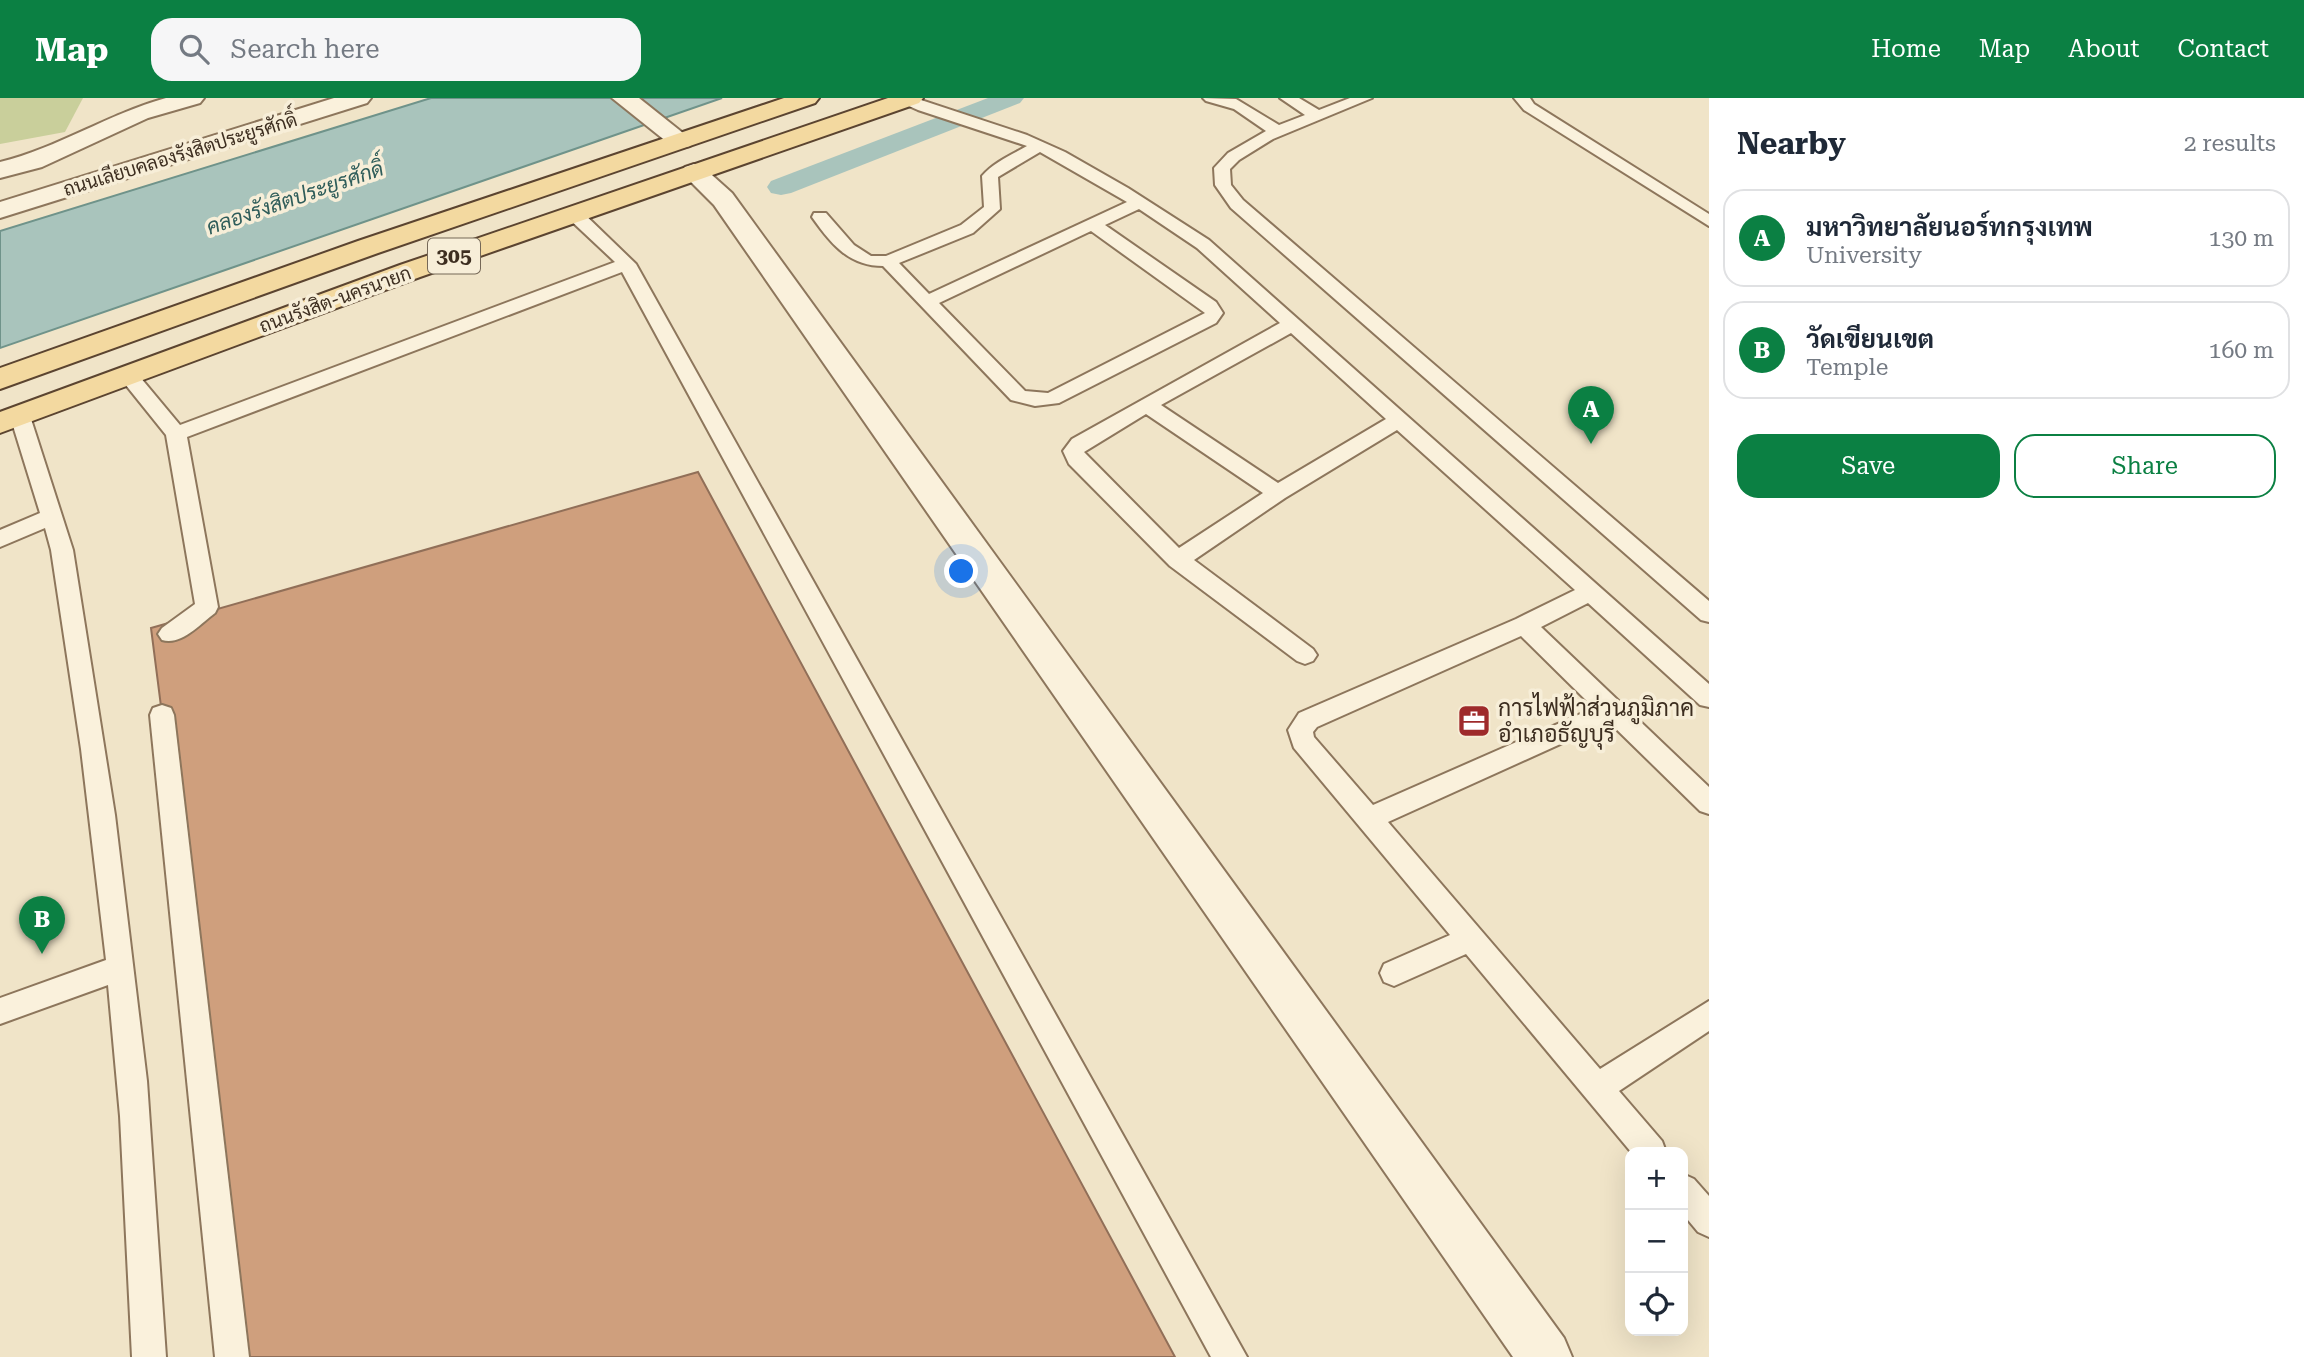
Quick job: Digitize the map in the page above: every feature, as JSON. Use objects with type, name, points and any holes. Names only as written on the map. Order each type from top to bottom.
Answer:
[{"type":"main road","name":"ถนนรังสิต-นครนายก","points":[[10,419],[573,213],[807,98]]},
{"type":"main road","name":"ถนนรังสิต-นครนายก","points":[[0,379],[342,256],[858,105],[909,99]]},
{"type":"street","points":[[0,170],[33,162],[139,113],[192,98]]},
{"type":"street","name":"ถนนเลียบคลองรังสิตประยูรศักดิ์","points":[[0,210],[359,98]]},
{"type":"street","points":[[630,102],[687,156],[723,199],[1545,1357]]},
{"type":"lane","points":[[1210,98],[1240,105],[1278,132]]},
{"type":"lane","points":[[1288,98],[1319,117]]},
{"type":"lane","points":[[1364,98],[1337,102],[1319,117],[1278,132],[1231,156],[1222,168],[1223,185],[1237,204],[1709,614]]},
{"type":"lane","points":[[1522,98],[1529,107],[1709,222]]},
{"type":"lane","points":[[909,99],[938,114],[986,125],[1040,146],[1203,244],[1709,698]]},
{"type":"lane","points":[[820,217],[848,249],[867,261],[888,261],[967,229],[992,209],[990,176],[1002,166],[1040,146]]},
{"type":"lane","points":[[926,302],[1138,203]]},
{"type":"lane","points":[[573,213],[626,264],[1230,1357]]},
{"type":"lane","points":[[888,261],[1018,396],[1035,400],[1052,399],[1209,319],[1214,313],[1210,306],[1092,224]]},
{"type":"lane","points":[[176,434],[626,264]]},
{"type":"lane","points":[[1293,324],[1079,444],[1073,451],[1076,459],[1178,560],[1305,655]]},
{"type":"lane","points":[[128,376],[176,434],[207,607],[155,645],[232,1357]]},
{"type":"lane","points":[[1147,405],[1278,493]]},
{"type":"lane","points":[[10,419],[52,516],[62,550],[72,610],[121,968],[132,1085],[149,1357]]},
{"type":"lane","points":[[1178,560],[1278,493],[1400,419]]},
{"type":"lane","points":[[0,539],[52,516]]},
{"type":"lane","points":[[1591,592],[1524,625],[1308,720],[1300,730],[1303,741],[1647,1147]]},
{"type":"lane","points":[[1524,625],[1709,803]]},
{"type":"lane","points":[[1368,819],[1613,710]]},
{"type":"lane","points":[[1394,973],[1469,940]]},
{"type":"lane","points":[[0,1011],[121,968]]},
{"type":"lane","points":[[1597,1088],[1709,1015]]},
{"type":"lane","points":[[1688,1196],[1709,1221]]},
{"type":"green space","points":[[0,98],[83,98],[65,132],[0,144]]},
{"type":"water","name":"คลองรังสิตประยูรศักดิ์","points":[[431,98],[722,98],[0,348],[0,231]]},
{"type":"building","points":[[698,472],[1175,1357],[244,1357],[151,628]]},
{"type":"waterway","points":[[781,187],[1011,98]]},
{"type":"place","name":"มหาวิทยาลัยนอร์ทกรุงเทพ","points":[[1591,444]]},
{"type":"place","name":"การไฟฟ้าส่วนภูมิภาค อำเภอธัญบุรี","points":[[1474,721]]},
{"type":"place","name":"วัดเขียนเขต","points":[[42,954]]}]
